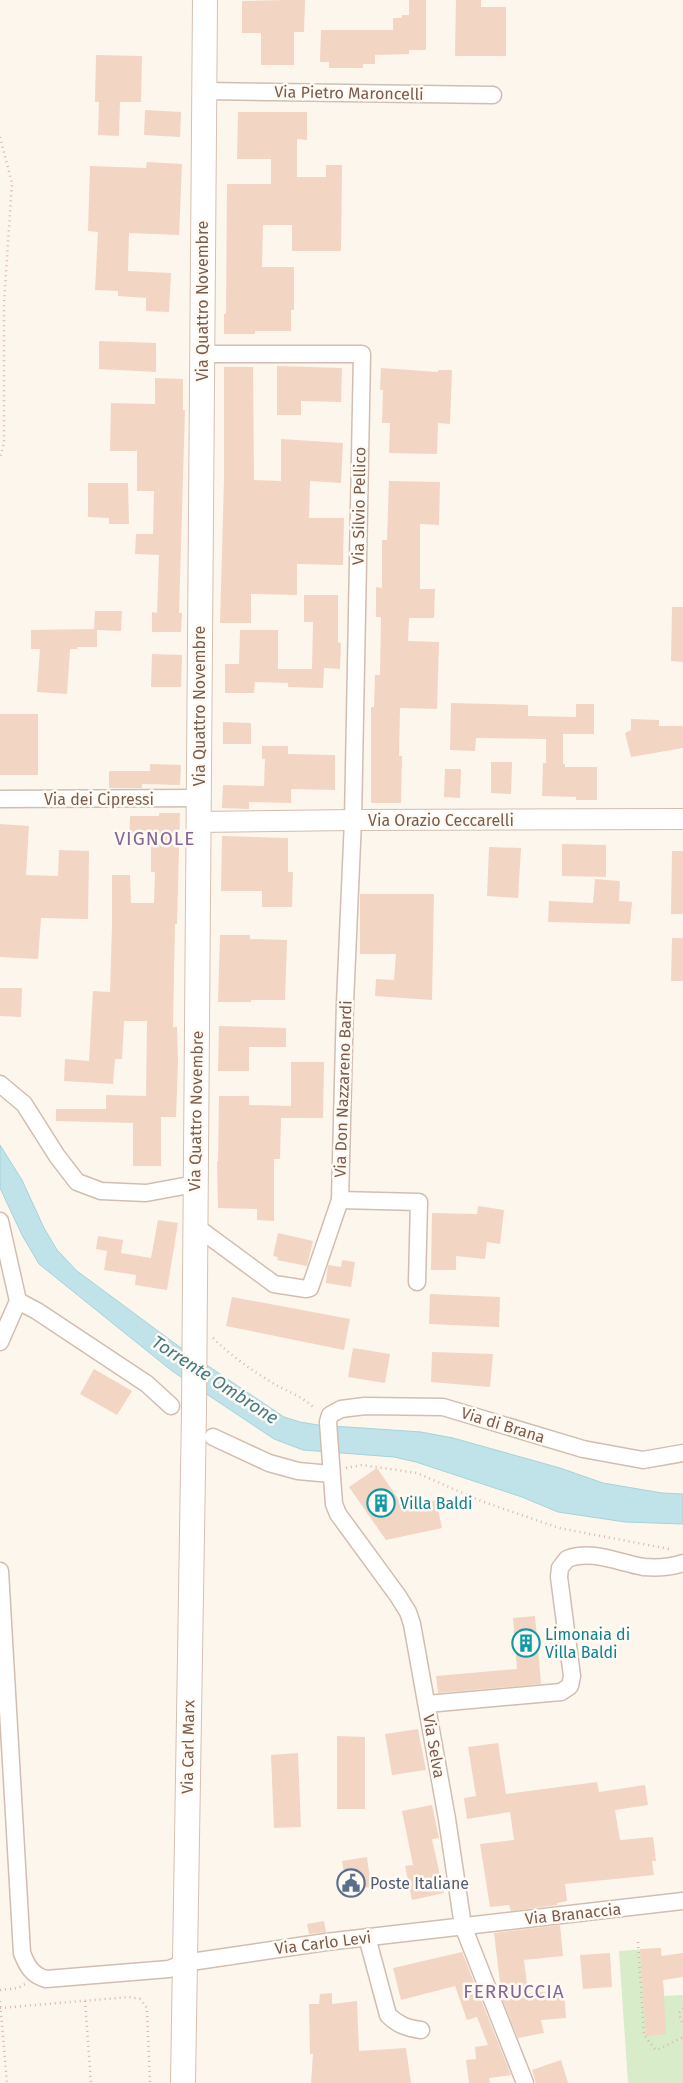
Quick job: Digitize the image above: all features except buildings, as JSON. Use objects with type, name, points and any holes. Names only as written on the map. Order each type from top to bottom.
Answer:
[{"type":"main road","name":"Via Quattro Novembre","points":[[194,1411],[205,0]]},
{"type":"main road","name":"Via Carl Marx","points":[[183,2083],[194,1411]]},
{"type":"street","name":"Via Pietro Maroncelli","points":[[204,91],[493,95]]},
{"type":"street","name":"Via Silvio Pellico","points":[[202,354],[362,354],[354,820]]},
{"type":"street","name":"Via dei Cipressi","points":[[0,799],[199,798]]},
{"type":"street","name":"Via Orazio Ceccarelli","points":[[198,822],[683,819]]},
{"type":"street","name":"Via Don Nazzareno Bardi","points":[[354,820],[345,1003],[340,1200],[419,1202],[417,1282]]},
{"type":"street","points":[[0,1084],[24,1104],[57,1156],[77,1182],[101,1191],[146,1193],[195,1184]]},
{"type":"street","points":[[194,1225],[274,1284],[306,1289],[310,1288],[340,1200]]},
{"type":"street","points":[[0,1221],[18,1301],[0,1342]]},
{"type":"street","points":[[18,1301],[37,1310],[126,1369],[147,1384],[171,1406]]},
{"type":"street","name":"Via di Brana","points":[[328,1422],[330,1415],[341,1409],[365,1406],[443,1406],[592,1450],[643,1460],[683,1453]]},
{"type":"street","name":"Via Selva","points":[[328,1422],[333,1498],[338,1514],[408,1612],[415,1638],[427,1704],[463,1926],[525,2083]]},
{"type":"street","points":[[213,1437],[269,1463],[298,1470],[330,1469]]},
{"type":"street","points":[[427,1704],[561,1692],[570,1686],[572,1676],[559,1577],[560,1568],[567,1559],[588,1555],[644,1567],[683,1563]]},
{"type":"street","points":[[0,1571],[21,1945],[27,1964],[36,1975]]},
{"type":"street","name":"Via Branaccia","points":[[463,1926],[683,1901]]},
{"type":"street","name":"Via Carlo Levi","points":[[36,1975],[46,1979],[169,1969],[184,1963],[367,1937],[463,1926]]},
{"type":"street","points":[[367,1937],[388,2016],[402,2026],[421,2030]]},
{"type":"path","points":[[0,137],[12,183],[4,303],[4,443],[0,458]]},
{"type":"path","points":[[194,1325],[252,1369],[310,1404],[328,1422]]},
{"type":"path","points":[[330,1469],[362,1465],[417,1473],[481,1501],[559,1528],[673,1550]]},
{"type":"path","points":[[638,1942],[644,2035],[655,2050],[683,2037]]},
{"type":"path","points":[[0,1990],[18,1988],[36,1975]]},
{"type":"path","points":[[0,2008],[134,1998],[147,2008],[150,2083]]},
{"type":"path","points":[[0,2001],[7,2083]]},
{"type":"path","points":[[85,2001],[91,2083]]},
{"type":"path","points":[[683,2008],[679,2013],[683,2026]]},
{"type":"green space","points":[[661,1948],[664,1996],[683,1995],[683,2083],[628,2083],[619,1951]]},
{"type":"water","name":"Torrente Ombrone","points":[[0,1145],[22,1180],[44,1228],[57,1250],[77,1271],[177,1345],[284,1417],[318,1425],[421,1432],[453,1438],[560,1468],[603,1483],[662,1493],[683,1494],[683,1524],[625,1522],[558,1512],[522,1497],[416,1462],[394,1457],[303,1450],[274,1439],[172,1371],[39,1264],[22,1235],[0,1188]]},
{"type":"place","name":"Villa Baldi","points":[[381,1503]]},
{"type":"place","name":"Limonaia di Villa Baldi","points":[[526,1643]]},
{"type":"place","name":"Poste Italiane","points":[[351,1883]]},
{"type":"district","name":"VIGNOLE","points":[[155,838]]},
{"type":"district","name":"FERRUCCIA","points":[[514,1991]]}]
